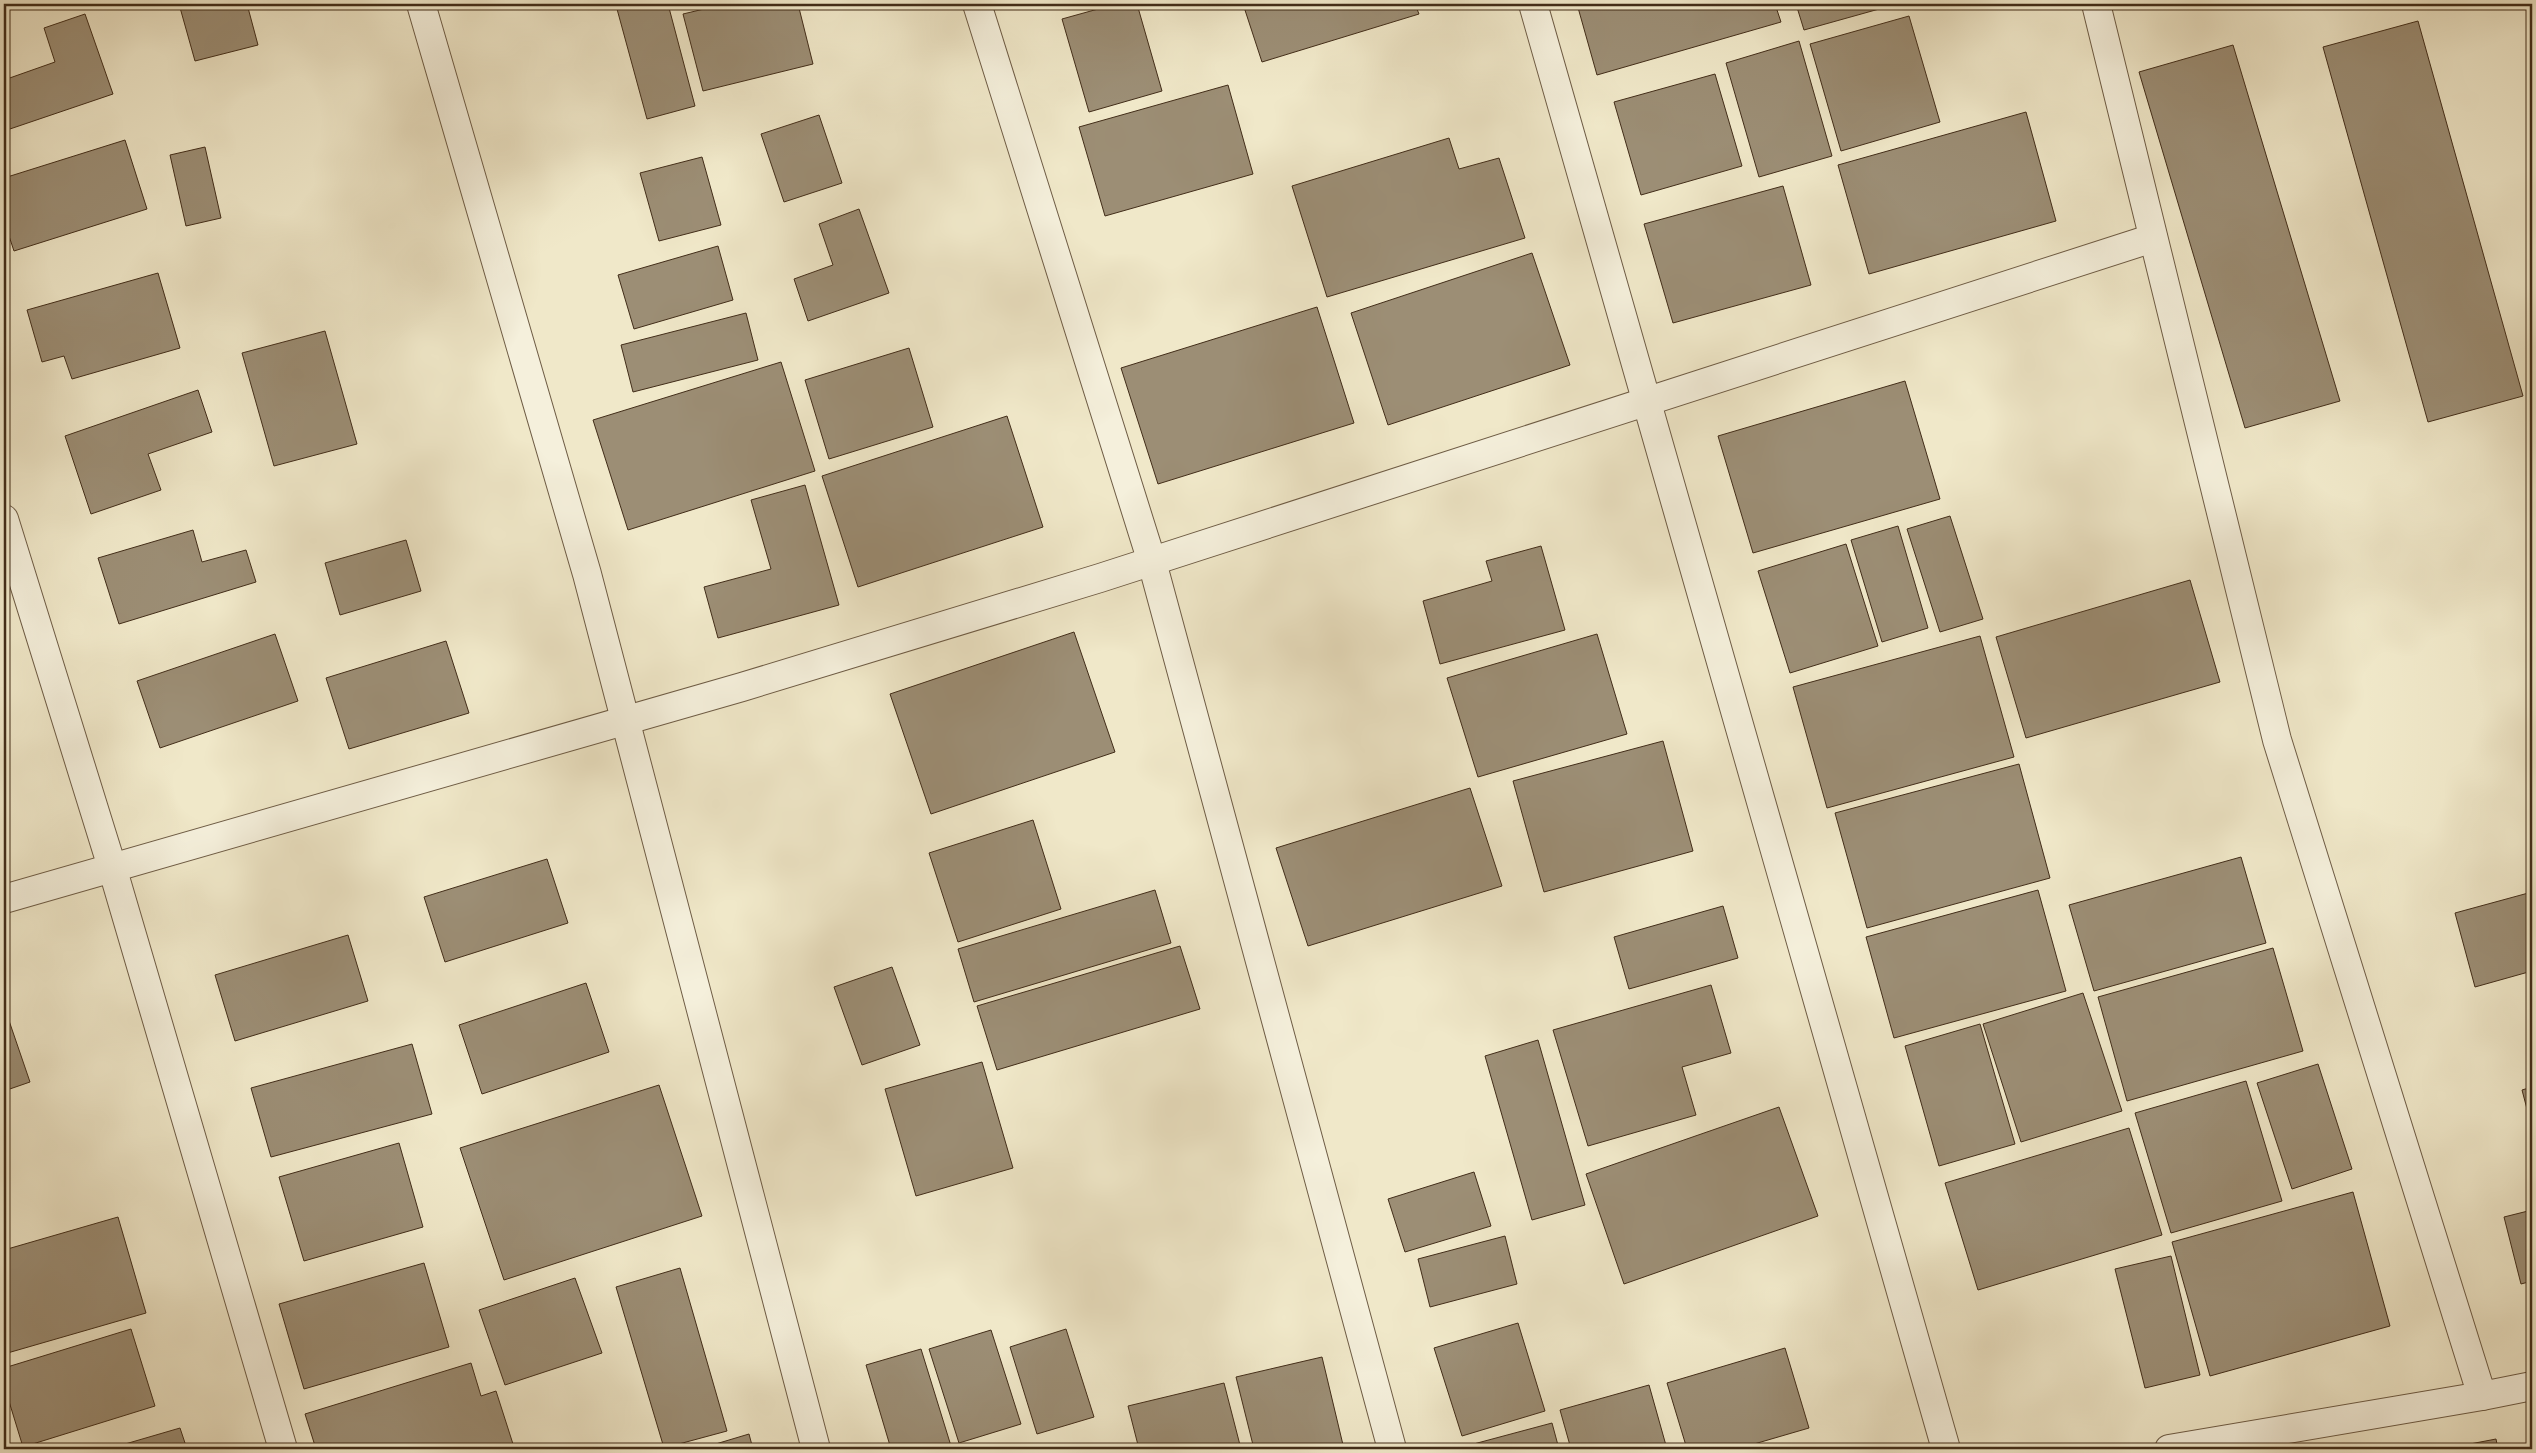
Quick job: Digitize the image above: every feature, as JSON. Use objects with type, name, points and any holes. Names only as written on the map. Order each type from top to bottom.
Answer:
[{"type":"lane","points":[[421,4],[587,574],[816,1449]]},
{"type":"lane","points":[[977,4],[1152,562],[1392,1449]]},
{"type":"lane","points":[[1534,4],[1946,1449]]},
{"type":"lane","points":[[2096,4],[2277,740],[2482,1396]]},
{"type":"lane","points":[[4,899],[625,720],[1152,562],[2153,238]]},
{"type":"lane","points":[[4,519],[112,867],[283,1449]]},
{"type":"lane","points":[[2168,1449],[2532,1386]]},
{"type":"building","points":[[179,4],[247,4],[258,45],[195,61]]},
{"type":"building","points":[[638,4],[668,4],[695,106],[647,119],[617,9]]},
{"type":"building","points":[[725,4],[798,4],[813,64],[703,91],[683,14]]},
{"type":"building","points":[[1116,4],[1137,4],[1162,91],[1089,112],[1062,19]]},
{"type":"building","points":[[1243,4],[1415,4],[1419,14],[1262,62]]},
{"type":"building","points":[[1577,4],[1775,4],[1781,22],[1597,75]]},
{"type":"building","points":[[1796,4],[1897,4],[1804,30]]},
{"type":"building","points":[[85,14],[113,94],[4,131],[4,80],[55,62],[44,28]]},
{"type":"building","points":[[1909,16],[1940,122],[1841,151],[1810,44]]},
{"type":"building","points":[[2418,21],[2523,396],[2428,422],[2323,47]]},
{"type":"building","points":[[1799,41],[1832,156],[1759,177],[1726,63]]},
{"type":"building","points":[[2233,45],[2340,401],[2245,428],[2139,72]]},
{"type":"building","points":[[1715,74],[1742,166],[1641,195],[1614,102]]},
{"type":"building","points":[[1228,85],[1253,174],[1105,216],[1079,127]]},
{"type":"building","points":[[2026,112],[2056,221],[1869,274],[1838,165]]},
{"type":"building","points":[[819,115],[842,183],[784,202],[761,134]]},
{"type":"building","points":[[1449,138],[1459,169],[1499,158],[1525,238],[1327,297],[1292,186]]},
{"type":"building","points":[[125,140],[147,209],[14,251],[4,221],[4,178]]},
{"type":"building","points":[[205,147],[221,218],[186,226],[170,155]]},
{"type":"building","points":[[702,157],[721,225],[659,241],[640,173]]},
{"type":"building","points":[[1783,186],[1811,285],[1673,323],[1644,224]]},
{"type":"building","points":[[859,209],[889,293],[808,321],[794,279],[833,265],[819,224]]},
{"type":"building","points":[[718,246],[733,300],[634,329],[618,275]]},
{"type":"building","points":[[1532,253],[1570,365],[1388,425],[1351,313]]},
{"type":"building","points":[[158,273],[180,348],[72,379],[64,356],[42,362],[27,310]]},
{"type":"building","points":[[1317,307],[1354,423],[1158,484],[1121,368]]},
{"type":"building","points":[[746,313],[758,360],[633,392],[621,345]]},
{"type":"building","points":[[325,331],[357,444],[274,466],[242,353]]},
{"type":"building","points":[[909,348],[933,427],[829,459],[805,380]]},
{"type":"building","points":[[781,362],[815,471],[628,530],[593,420]]},
{"type":"building","points":[[1905,381],[1940,499],[1753,553],[1718,436]]},
{"type":"building","points":[[198,390],[212,432],[148,454],[161,490],[91,514],[65,436]]},
{"type":"building","points":[[1007,416],[1043,527],[858,587],[822,476]]},
{"type":"building","points":[[805,485],[839,605],[718,638],[704,587],[771,569],[751,500]]},
{"type":"building","points":[[1950,516],[1983,619],[1940,632],[1907,529]]},
{"type":"building","points":[[1898,526],[1928,628],[1882,642],[1851,540]]},
{"type":"building","points":[[193,530],[202,562],[246,550],[256,582],[119,624],[98,558]]},
{"type":"building","points":[[406,540],[421,591],[340,615],[325,563]]},
{"type":"building","points":[[1846,544],[1878,646],[1790,673],[1758,571]]},
{"type":"building","points":[[1541,546],[1565,630],[1440,664],[1423,601],[1492,581],[1486,561]]},
{"type":"building","points":[[2190,580],[2220,682],[2026,738],[1996,637]]},
{"type":"building","points":[[1074,632],[1115,752],[931,814],[890,694]]},
{"type":"building","points":[[275,634],[298,701],[160,748],[137,681]]},
{"type":"building","points":[[1597,634],[1627,734],[1478,777],[1447,678]]},
{"type":"building","points":[[1980,636],[2014,757],[1827,808],[1793,687]]},
{"type":"building","points":[[446,641],[469,713],[349,749],[326,678]]},
{"type":"building","points":[[1663,741],[1693,851],[1544,892],[1513,781]]},
{"type":"building","points":[[2019,764],[2050,878],[1867,928],[1835,813]]},
{"type":"building","points":[[1470,788],[1502,886],[1308,946],[1276,848]]},
{"type":"building","points":[[1033,820],[1061,909],[958,942],[929,853]]},
{"type":"building","points":[[2241,857],[2266,943],[2094,991],[2069,905]]},
{"type":"building","points":[[547,859],[568,923],[445,962],[424,897]]},
{"type":"building","points":[[1155,890],[1171,943],[974,1002],[958,949]]},
{"type":"building","points":[[2038,890],[2066,991],[1894,1038],[1866,937]]},
{"type":"building","points":[[2532,892],[2532,971],[2475,987],[2455,913]]},
{"type":"building","points":[[1723,906],[1738,958],[1629,989],[1614,937]]},
{"type":"building","points":[[348,935],[368,1001],[235,1041],[215,975]]},
{"type":"building","points":[[1180,946],[1200,1009],[997,1070],[977,1006]]},
{"type":"building","points":[[2273,948],[2303,1051],[2127,1101],[2098,997]]},
{"type":"building","points":[[892,967],[920,1045],[862,1065],[834,987]]},
{"type":"building","points":[[586,983],[609,1052],[482,1094],[459,1025]]},
{"type":"building","points":[[1711,985],[1731,1053],[1682,1067],[1696,1115],[1588,1146],[1553,1030]]},
{"type":"building","points":[[2083,993],[2122,1111],[2021,1142],[1983,1024]]},
{"type":"building","points":[[4,1006],[30,1082],[4,1091]]},
{"type":"building","points":[[1980,1024],[2015,1144],[1939,1166],[1905,1046]]},
{"type":"building","points":[[1538,1040],[1585,1205],[1532,1220],[1485,1056]]},
{"type":"building","points":[[412,1044],[432,1114],[271,1157],[251,1088]]},
{"type":"building","points":[[982,1062],[1013,1168],[916,1196],[885,1089]]},
{"type":"building","points":[[2318,1064],[2352,1169],[2292,1189],[2257,1083]]},
{"type":"building","points":[[2246,1081],[2282,1201],[2171,1233],[2135,1113]]},
{"type":"building","points":[[659,1085],[702,1216],[504,1280],[460,1148]]},
{"type":"building","points":[[2532,1087],[2532,1128],[2522,1090]]},
{"type":"building","points":[[1779,1107],[1818,1216],[1624,1284],[1586,1174]]},
{"type":"building","points":[[2129,1128],[2162,1235],[1978,1290],[1945,1183]]},
{"type":"building","points":[[399,1143],[423,1227],[304,1261],[279,1177]]},
{"type":"building","points":[[1474,1172],[1491,1226],[1405,1252],[1388,1199]]},
{"type":"building","points":[[2353,1192],[2390,1326],[2210,1376],[2172,1242]]},
{"type":"building","points":[[2532,1210],[2532,1281],[2521,1284],[2504,1217]]},
{"type":"building","points":[[118,1217],[146,1313],[4,1354],[4,1250]]},
{"type":"building","points":[[1505,1236],[1517,1284],[1430,1307],[1418,1259]]},
{"type":"building","points":[[2171,1256],[2200,1375],[2145,1388],[2115,1269]]},
{"type":"building","points":[[424,1263],[449,1347],[304,1389],[279,1304]]},
{"type":"building","points":[[680,1268],[727,1431],[664,1448],[616,1287]]},
{"type":"building","points":[[575,1278],[602,1353],[505,1385],[479,1310]]},
{"type":"building","points":[[1518,1323],[1545,1411],[1462,1436],[1434,1348]]},
{"type":"building","points":[[131,1329],[155,1406],[23,1447],[4,1385],[4,1368]]},
{"type":"building","points":[[1066,1329],[1094,1417],[1037,1434],[1010,1347]]},
{"type":"building","points":[[991,1330],[1021,1424],[959,1443],[929,1349]]},
{"type":"building","points":[[1785,1348],[1809,1428],[1737,1449],[1687,1449],[1667,1383]]},
{"type":"building","points":[[921,1349],[951,1446],[938,1449],[891,1449],[866,1365]]},
{"type":"building","points":[[1322,1357],[1344,1449],[1254,1449],[1236,1377]]},
{"type":"building","points":[[471,1363],[481,1396],[496,1391],[513,1444],[496,1449],[316,1449],[305,1414]]},
{"type":"building","points":[[1224,1383],[1241,1449],[1139,1449],[1128,1406]]},
{"type":"building","points":[[1649,1385],[1667,1449],[1571,1449],[1560,1410]]},
{"type":"building","points":[[1552,1423],[1559,1449],[1455,1449]]},
{"type":"building","points":[[180,1428],[187,1449],[108,1449]]},
{"type":"building","points":[[749,1434],[753,1449],[699,1449]]},
{"type":"building","points":[[2496,1439],[2498,1449],[2444,1449]]}]
